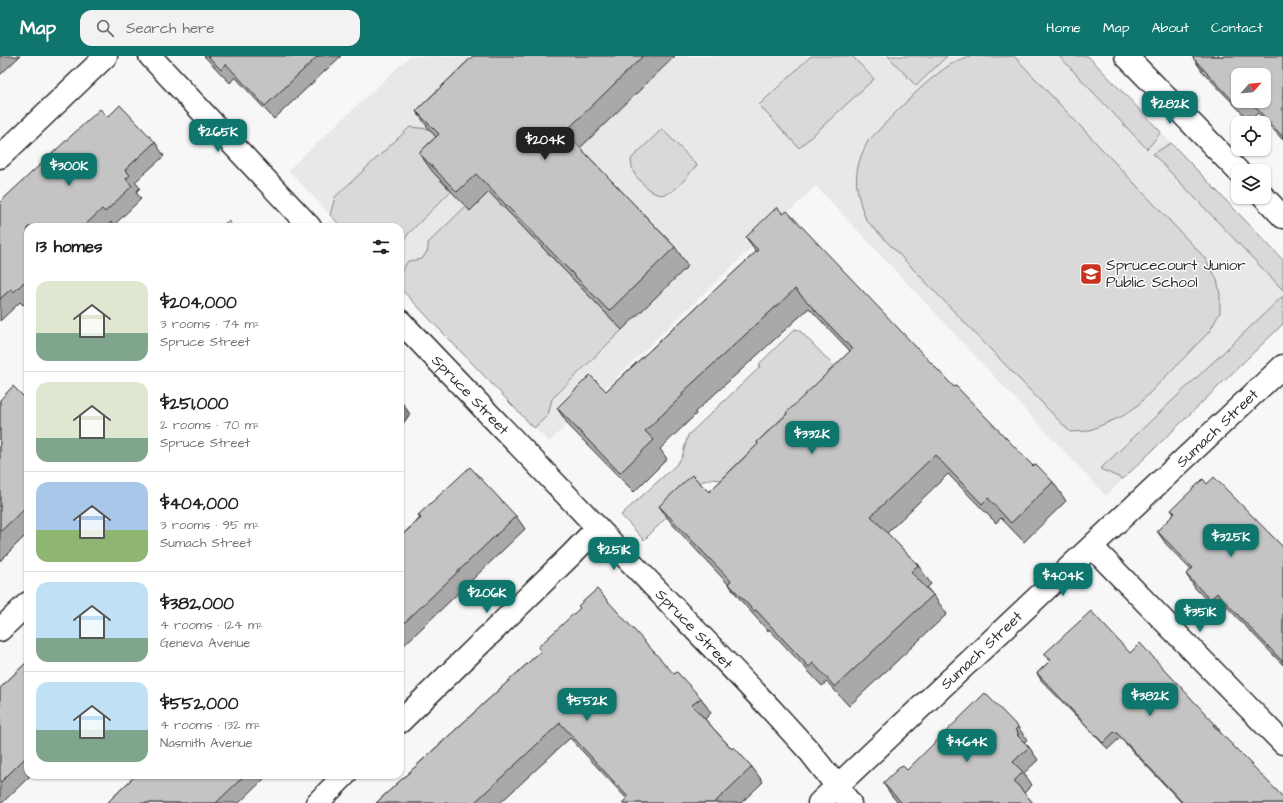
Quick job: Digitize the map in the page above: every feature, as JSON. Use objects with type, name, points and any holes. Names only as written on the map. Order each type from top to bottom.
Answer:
[{"type":"street","points":[[0,157],[106,56]]},
{"type":"street","points":[[150,56],[306,223]]},
{"type":"street","points":[[1126,56],[1231,164]]},
{"type":"street","points":[[1271,204],[1283,217]]},
{"type":"street","name":"Spruce Street","points":[[404,325],[769,707],[850,803]]},
{"type":"street","name":"Sumach Street","points":[[819,803],[1283,366]]},
{"type":"street","points":[[404,718],[597,528]]},
{"type":"street","points":[[1092,547],[1283,743]]},
{"type":"street","points":[[0,630],[24,607]]},
{"type":"street","points":[[316,803],[341,779]]},
{"type":"shaded area","name":"Sprucecourt Junior Public School","points":[[410,56],[1088,56],[1283,260],[1283,324],[1106,496],[816,186],[549,442],[404,292],[404,223],[338,223],[288,170]]},
{"type":"shaded area","points":[[811,56],[852,56],[874,79],[799,148],[759,105]]},
{"type":"shaded area","points":[[888,56],[947,56],[916,86]]},
{"type":"shaded area","points":[[970,56],[1014,56],[1204,257],[1217,279],[1220,295],[1220,312],[1210,331],[1138,405],[1123,416],[1088,431],[1070,432],[866,220],[862,208],[856,180],[859,162],[868,141],[916,92],[931,79],[958,60]]},
{"type":"shaded area","points":[[1059,56],[1088,56],[1161,132],[1147,149]]},
{"type":"shaded area","points":[[410,127],[429,129],[452,153],[432,171],[451,191],[409,233],[404,240],[404,223],[338,223],[330,215],[335,197]]},
{"type":"shaded area","points":[[662,129],[697,165],[674,190],[667,194],[660,195],[645,186],[636,177],[632,168],[631,159]]},
{"type":"shaded area","points":[[1171,143],[1283,260],[1283,290],[1153,154]]},
{"type":"shaded area","points":[[489,192],[622,330],[552,399],[548,415],[534,428],[404,292],[404,268],[408,261],[422,259],[428,250],[428,243],[466,206],[470,211]]},
{"type":"shaded area","points":[[1283,296],[1283,324],[1123,479],[1100,469]]},
{"type":"shaded area","points":[[795,329],[799,330],[842,374],[722,480],[712,479],[703,481],[644,540],[621,515],[677,464],[682,457],[688,435],[759,368],[760,363]]},
{"type":"building","points":[[208,56],[318,56],[265,106],[226,64],[221,70]]},
{"type":"building","points":[[473,56],[643,56],[565,132],[675,247],[609,311],[476,174],[457,192],[419,153],[439,134],[416,111]]},
{"type":"building","points":[[1195,56],[1283,56],[1283,137],[1271,124],[1271,116],[1264,116],[1256,108],[1271,108],[1271,68],[1231,68],[1231,99],[1193,58]]},
{"type":"building","points":[[120,105],[155,142],[125,170],[130,175],[126,179],[132,186],[105,212],[102,209],[87,223],[24,223],[24,282],[14,292],[11,289],[0,299],[0,202],[100,109],[108,117]]},
{"type":"building","points":[[777,207],[783,214],[787,211],[954,387],[956,386],[1033,466],[1036,464],[1053,482],[1011,523],[988,498],[982,504],[935,455],[871,516],[918,565],[911,572],[933,595],[835,687],[813,663],[809,667],[756,610],[754,611],[728,583],[731,581],[659,506],[692,475],[709,492],[758,444],[757,442],[787,414],[786,413],[852,349],[795,289],[682,393],[683,395],[645,431],[654,440],[620,473],[557,408],[590,375],[606,391],[758,250],[746,237]]},
{"type":"building","points":[[13,386],[24,397],[24,509],[0,532],[0,400]]},
{"type":"building","points":[[470,467],[516,516],[404,623],[404,533],[421,518],[418,515]]},
{"type":"building","points":[[1214,477],[1283,547],[1283,662],[1217,593],[1210,600],[1186,574],[1193,568],[1157,531],[1175,513],[1171,510],[1203,479],[1207,484]]},
{"type":"building","points":[[597,589],[674,674],[677,672],[701,698],[692,705],[732,749],[734,747],[752,767],[714,803],[622,803],[628,797],[560,723],[474,803],[376,803],[402,779],[404,779],[404,777],[541,651],[538,647],[580,608],[578,606]]},
{"type":"building","points":[[1091,611],[1130,653],[1140,643],[1215,724],[1213,725],[1283,797],[1283,803],[1183,803],[1115,731],[1103,743],[1037,673],[1051,660],[1044,654]]},
{"type":"building","points":[[24,665],[24,759],[0,783],[0,688]]},
{"type":"building","points":[[985,693],[1018,727],[1015,730],[1019,734],[1017,735],[1029,747],[1013,762],[1023,772],[1014,781],[1033,803],[902,803],[883,783],[902,765],[907,770]]},
{"type":"building","points":[[132,779],[241,779],[216,803],[107,803]]},
{"type":"place","name":"Sprucecourt Junior Public School","points":[[1091,274]]}]
